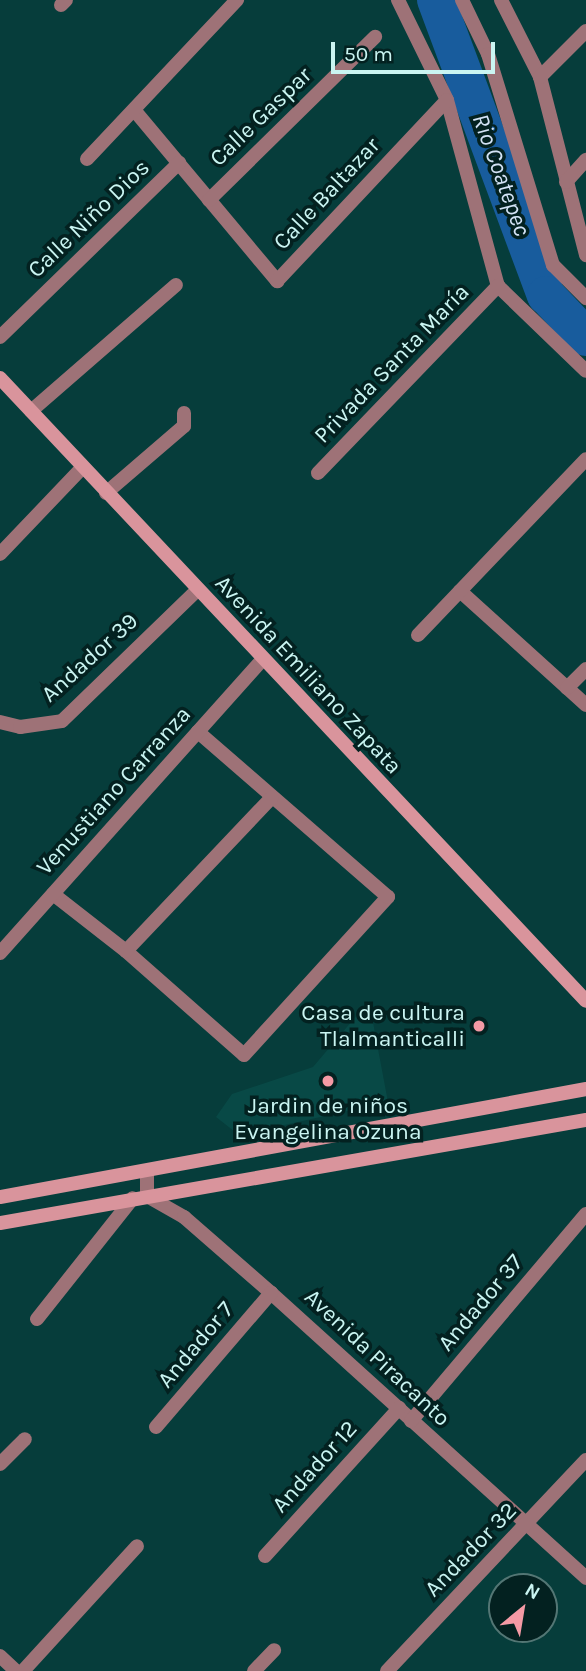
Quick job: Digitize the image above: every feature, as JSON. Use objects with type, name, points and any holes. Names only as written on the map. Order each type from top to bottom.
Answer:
[{"type":"main road","name":"Avenida Emiliano Zapata","points":[[0,378],[262,660],[586,1001]]},
{"type":"main road","points":[[0,1197],[147,1173],[586,1089]]},
{"type":"main road","points":[[0,1223],[586,1120]]},
{"type":"street","points":[[87,159],[237,0]]},
{"type":"street","points":[[398,0],[447,100],[498,286],[586,371]]},
{"type":"street","points":[[462,0],[488,54],[553,265],[586,298]]},
{"type":"street","points":[[501,0],[540,77],[586,255]]},
{"type":"street","points":[[540,77],[586,31]]},
{"type":"street","name":"Calle Gaspar","points":[[209,200],[375,37]]},
{"type":"street","name":"Calle Baltazar","points":[[135,111],[277,281],[447,100]]},
{"type":"street","points":[[566,182],[586,160]]},
{"type":"street","name":"Calle Niño Dios","points":[[0,337],[179,163]]},
{"type":"street","points":[[31,411],[176,285]]},
{"type":"street","name":"Privada Santa María","points":[[318,473],[498,286]]},
{"type":"street","points":[[106,493],[184,426],[184,413]]},
{"type":"street","points":[[418,635],[586,459]]},
{"type":"street","points":[[0,554],[82,468]]},
{"type":"street","name":"Andador 39","points":[[0,722],[20,727],[62,721],[197,590]]},
{"type":"street","points":[[460,591],[586,705]]},
{"type":"street","name":"Venustiano Carranza","points":[[0,953],[262,660]]},
{"type":"street","points":[[567,688],[586,668]]},
{"type":"street","points":[[53,894],[126,951],[244,1055],[388,897],[198,732]]},
{"type":"street","points":[[126,951],[272,797]]},
{"type":"street","points":[[37,1319],[140,1197],[147,1173]]},
{"type":"street","name":"Avenida Piracanto","points":[[140,1197],[184,1217],[400,1408],[411,1421],[586,1578]]},
{"type":"street","name":"Andador 37","points":[[411,1421],[586,1214]]},
{"type":"street","name":"Andador 7","points":[[156,1427],[271,1293]]},
{"type":"street","name":"Andador 12","points":[[265,1556],[400,1408]]},
{"type":"street","points":[[0,1464],[25,1439]]},
{"type":"street","name":"Andador 32","points":[[387,1671],[586,1460]]},
{"type":"street","points":[[23,1671],[137,1546]]},
{"type":"street","points":[[254,1671],[274,1650]]},
{"type":"street","points":[[0,1656],[16,1671]]},
{"type":"shaded area","name":"Jardin de niños Evangelina Ozuna","points":[[369,1001],[388,1102],[239,1135],[216,1117],[232,1094],[313,1067]]},
{"type":"waterway","name":"Rio Coatepec","points":[[436,0],[546,295],[586,337]]},
{"type":"place","name":"Casa de cultura Tlalmanticalli","points":[[479,1026]]},
{"type":"place","name":"Jardin de niños Evangelina Ozuna","points":[[328,1081]]}]
